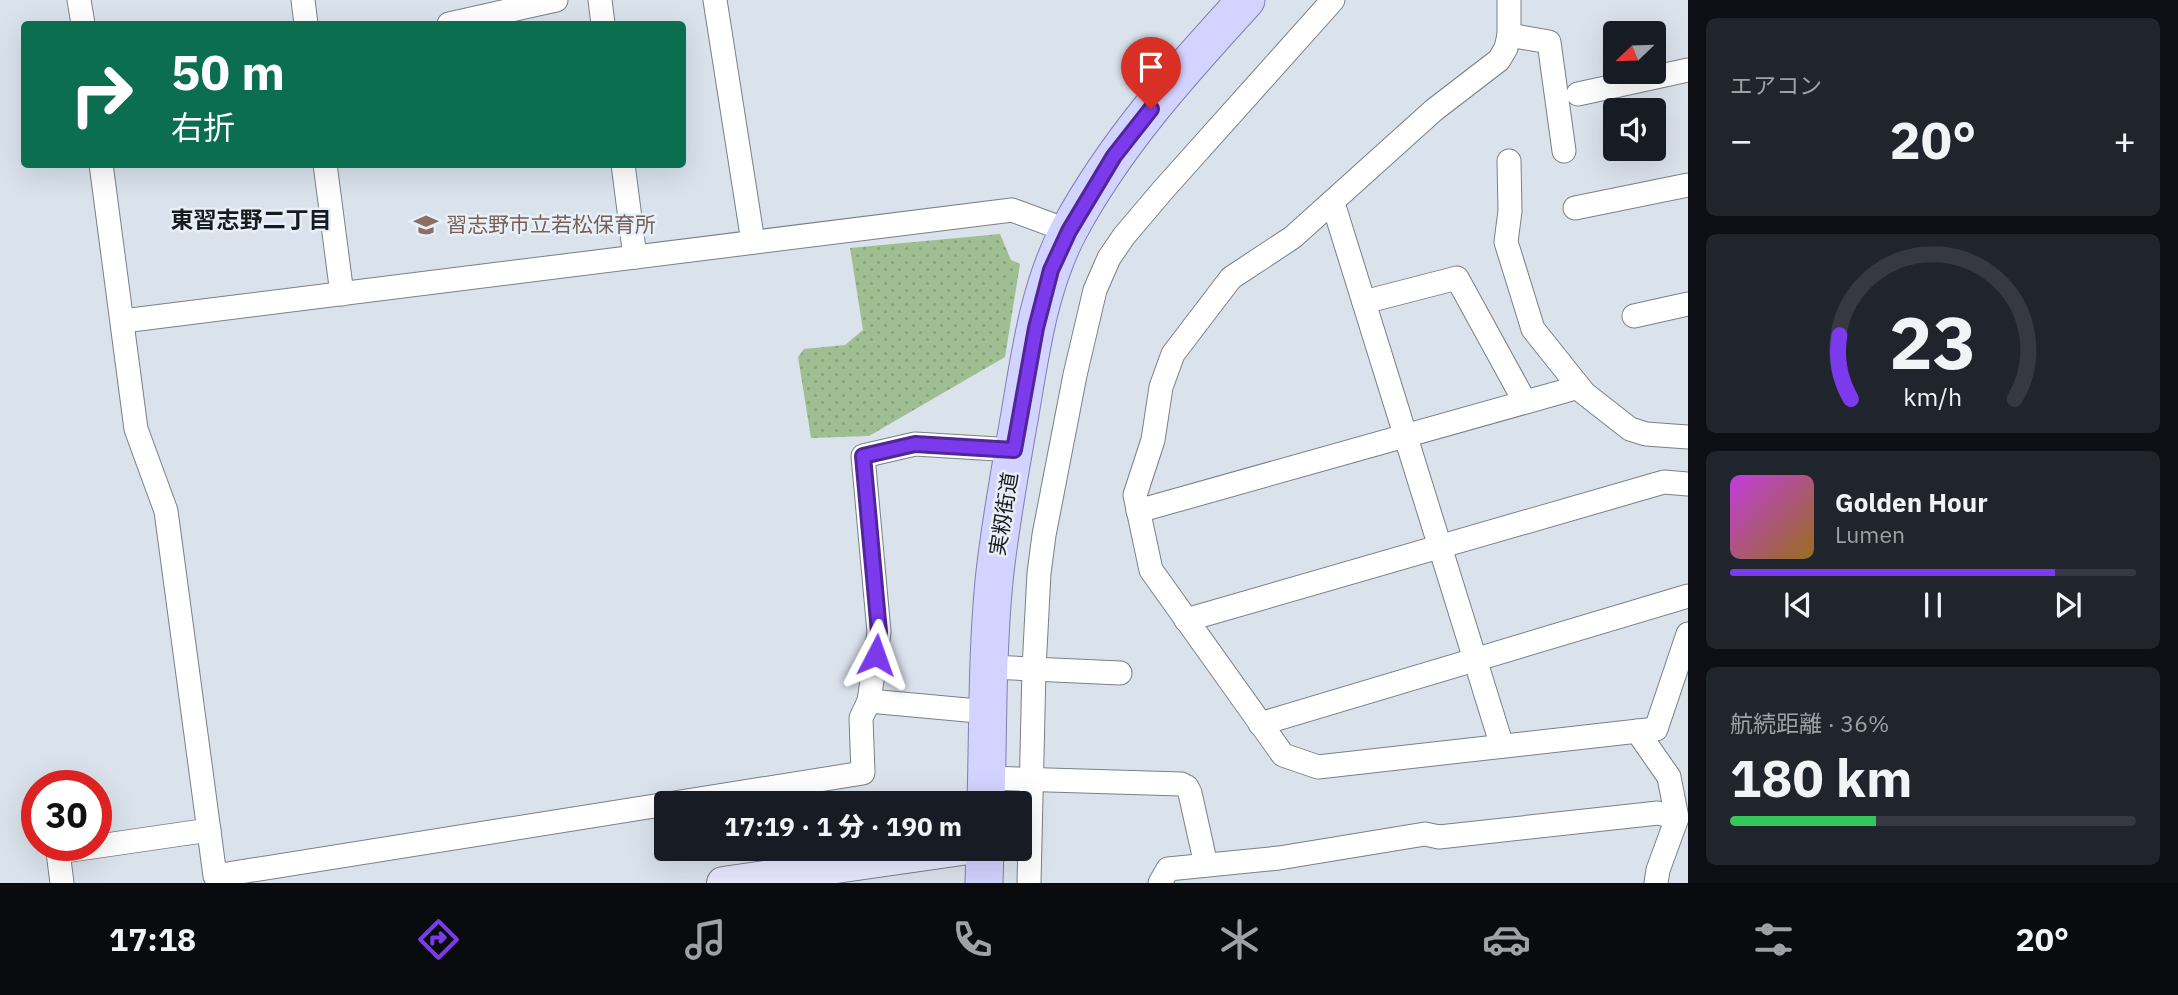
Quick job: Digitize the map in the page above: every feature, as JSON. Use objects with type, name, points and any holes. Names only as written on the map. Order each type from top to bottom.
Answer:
[{"type":"main road","name":"実籾街道","points":[[987,791],[994,582],[1036,328],[1051,270],[1069,231],[1114,156],[1151,109],[1246,0]]},
{"type":"main road","points":[[984,883],[985,861]]},
{"type":"street","points":[[79,0],[82,21]]},
{"type":"street","points":[[303,0],[306,21]]},
{"type":"street","points":[[462,21],[556,0]]},
{"type":"street","points":[[600,0],[603,21]]},
{"type":"street","points":[[715,0],[753,242]]},
{"type":"street","points":[[1029,883],[1039,573],[1075,375],[1102,272],[1124,236],[1163,190],[1333,0]]},
{"type":"street","points":[[1509,0],[1509,35],[1499,60],[1434,110],[1293,237],[1231,278],[1173,354],[1161,387],[1153,440],[1135,495],[1151,570],[1283,755],[1318,767],[1656,729],[1688,634]]},
{"type":"street","points":[[1509,35],[1549,42],[1564,151]]},
{"type":"street","points":[[1578,94],[1688,70]]},
{"type":"street","points":[[1509,161],[1510,211],[1506,242],[1533,329],[1579,387],[1630,429],[1646,434],[1688,437]]},
{"type":"street","points":[[103,168],[136,429],[166,511],[215,876],[654,806]]},
{"type":"street","points":[[326,168],[342,294]]},
{"type":"street","points":[[624,168],[635,257]]},
{"type":"street","points":[[1576,208],[1688,185]]},
{"type":"street","points":[[1333,203],[1502,746]]},
{"type":"street","points":[[122,321],[1012,210],[1069,231]]},
{"type":"street","points":[[1364,302],[1457,278],[1525,402]]},
{"type":"street","points":[[1634,316],[1688,304]]},
{"type":"street","points":[[1138,511],[1579,387]]},
{"type":"street","points":[[750,791],[863,773],[861,718],[869,701],[879,632],[863,456],[915,444],[1014,450]]},
{"type":"street","points":[[1186,621],[1664,482],[1688,484]]},
{"type":"street","points":[[1260,724],[1688,596]]},
{"type":"street","points":[[990,667],[1120,673]]},
{"type":"street","points":[[869,701],[989,712]]},
{"type":"street","points":[[1637,731],[1669,777],[1680,825],[1658,870],[1656,883]]},
{"type":"street","points":[[987,791],[1031,779],[1181,784],[1187,787],[1190,793],[1206,865]]},
{"type":"street","points":[[1160,883],[1168,869],[1279,858],[1425,834],[1439,837],[1658,813],[1680,825]]},
{"type":"street","points":[[62,883],[58,852],[209,830]]},
{"type":"street","points":[[723,883],[878,861]]},
{"type":"green space","points":[[1000,234],[1011,260],[1020,264],[1005,357],[869,436],[811,438],[798,357],[804,349],[845,345],[863,330],[850,248]]},
{"type":"place","name":"習志野市立若松保育所","points":[[426,225]]},
{"type":"district","name":"東習志野二丁目","points":[[251,220]]},
{"type":"route","points":[[876,655],[879,632],[863,456],[915,444],[1014,450],[1036,328],[1051,270],[1069,231],[1114,156],[1151,109]]}]
